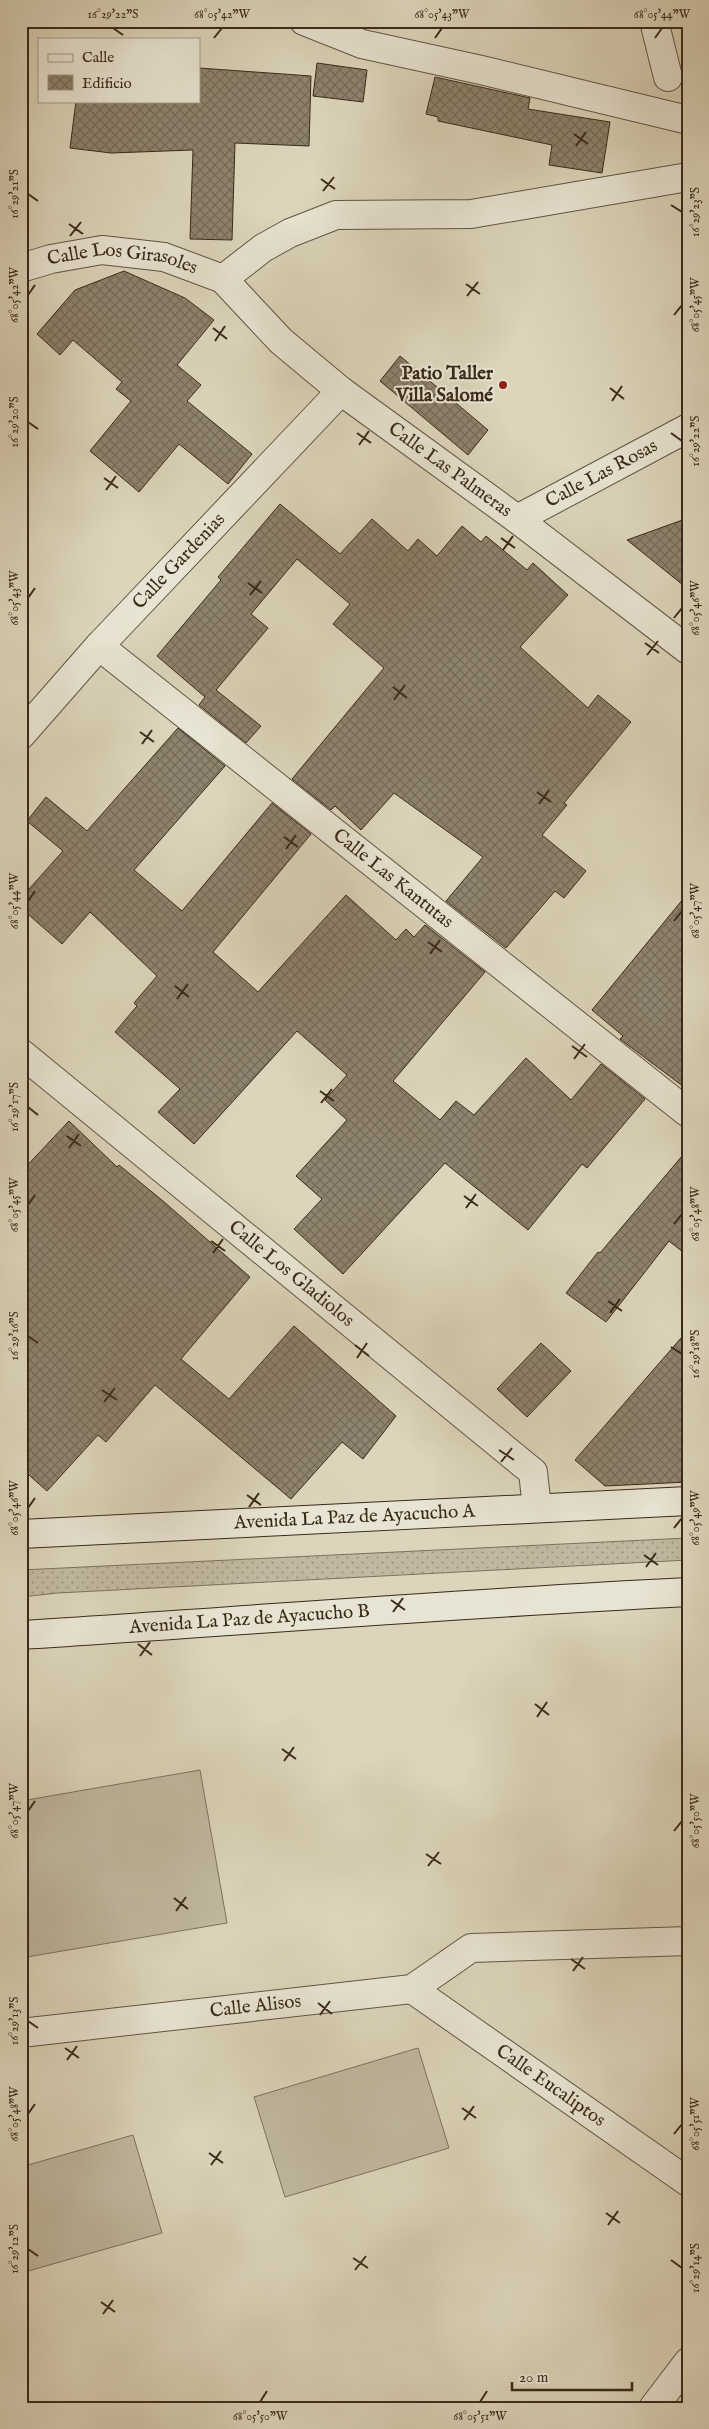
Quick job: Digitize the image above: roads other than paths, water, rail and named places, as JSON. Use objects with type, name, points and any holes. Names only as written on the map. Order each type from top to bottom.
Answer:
[{"type":"street","points":[[304,21],[362,44],[481,70],[688,120]]},
{"type":"street","points":[[654,21],[668,76]]},
{"type":"street","points":[[223,279],[263,248],[290,233],[336,215],[471,214],[688,177]]},
{"type":"street","name":"Calle Los Girasoles","points":[[21,268],[52,259],[102,250],[164,257],[223,279]]},
{"type":"street","name":"Calle Las Palmeras","points":[[223,279],[281,341],[342,391],[516,519],[688,650]]},
{"type":"street","name":"Calle Gardenias","points":[[21,735],[99,646],[342,391]]},
{"type":"street","name":"Calle Las Rosas","points":[[516,519],[688,428]]},
{"type":"street","name":"Calle Las Kantutas","points":[[99,646],[688,1113]]},
{"type":"street","name":"Calle Los Gladiolos","points":[[21,1053],[533,1472],[537,1508]]},
{"type":"street","name":"Avenida La Paz de Ayacucho A","points":[[21,1534],[688,1501]]},
{"type":"street","name":"Avenida La Paz de Ayacucho B","points":[[21,1635],[416,1610],[542,1599],[688,1592]]},
{"type":"street","name":"Calle Alisos","points":[[21,2033],[412,1989],[471,1948],[688,1941]]},
{"type":"street","name":"Calle Eucaliptos","points":[[412,1989],[688,2182]]},
{"type":"street","points":[[653,2408],[688,2362]]},
{"type":"place","name":"Patio Taller Villa Salomé","points":[[503,385]]}]
